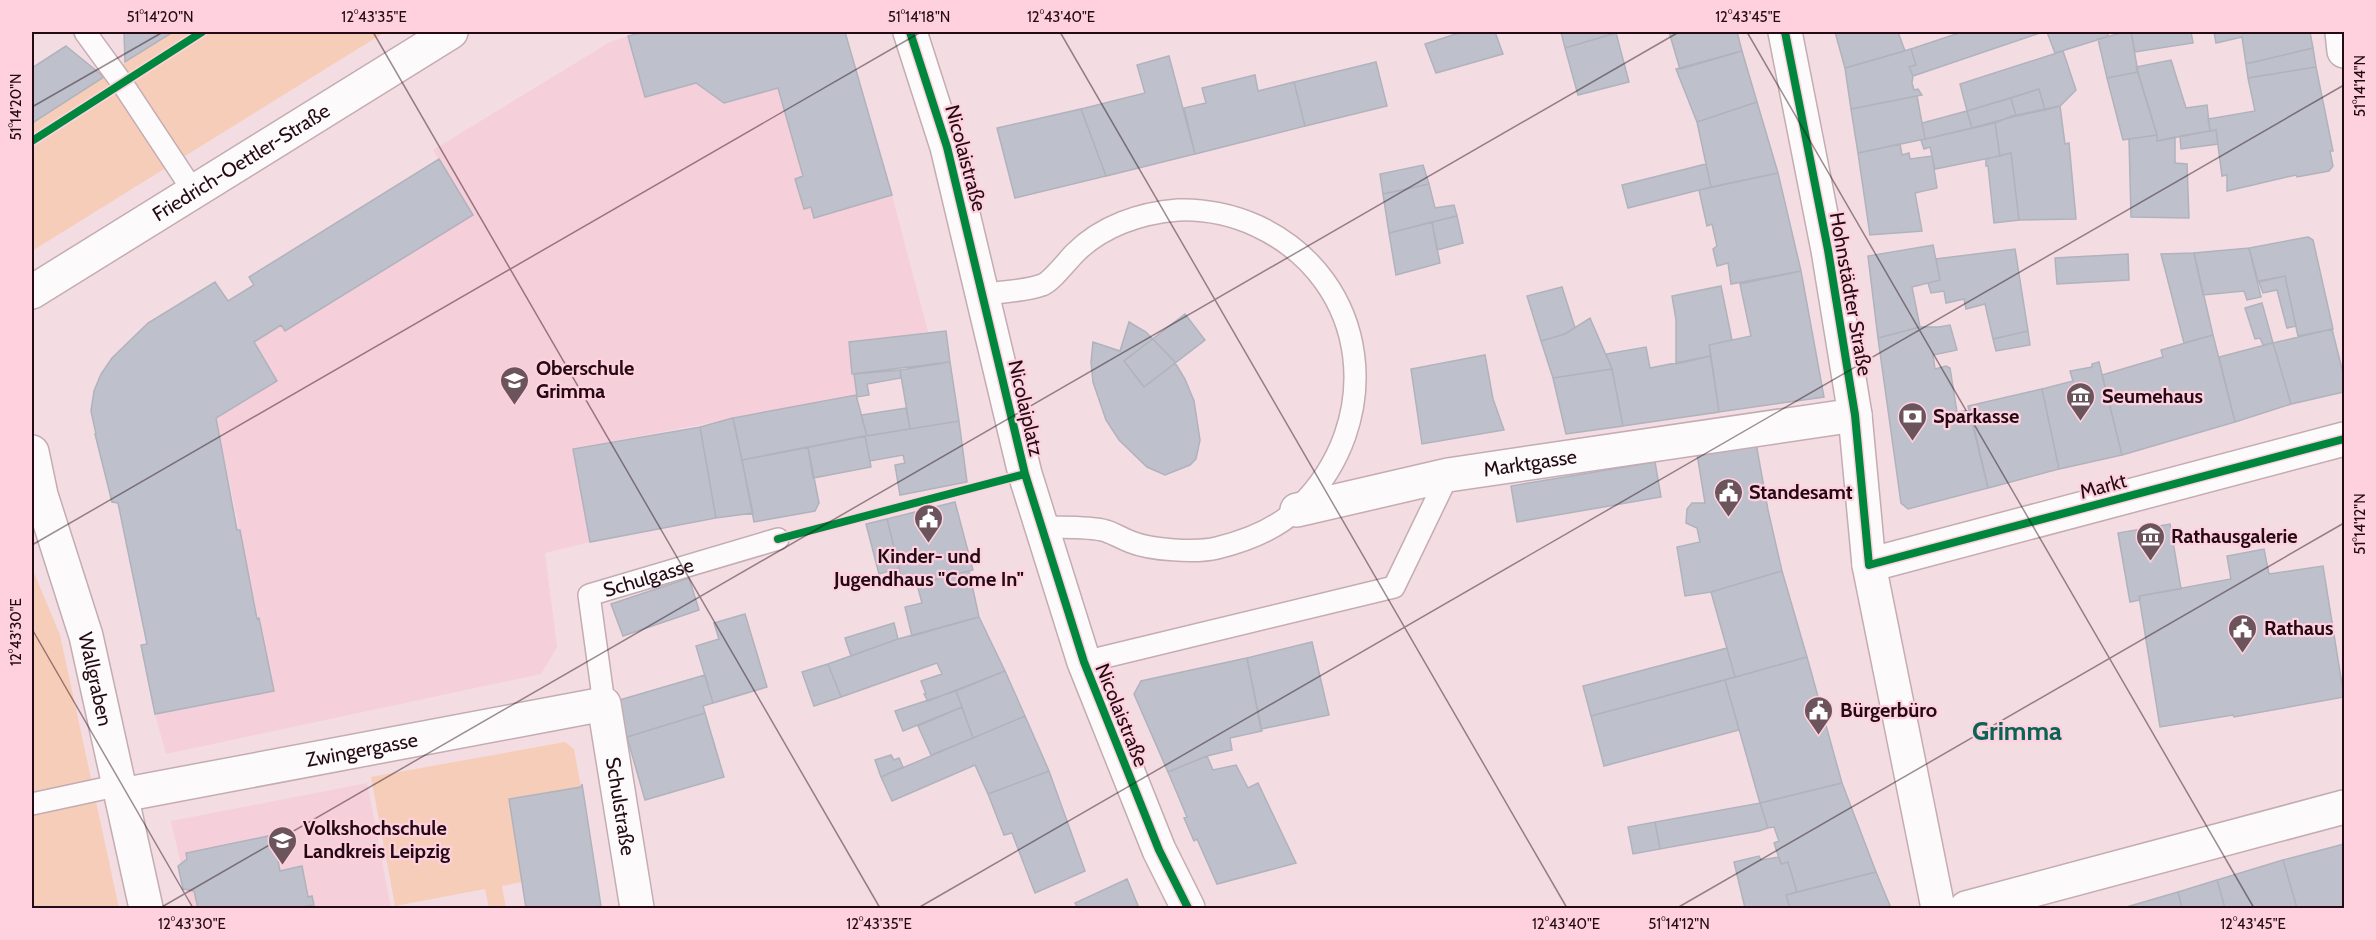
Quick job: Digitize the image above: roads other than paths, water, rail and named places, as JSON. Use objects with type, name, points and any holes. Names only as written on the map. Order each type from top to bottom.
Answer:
[{"type":"street","name":"Friedrich-Oettler-Straße","points":[[32,292],[451,32]]},
{"type":"street","name":"Nicolaistraße","points":[[910,32],[947,147],[984,294]]},
{"type":"street","name":"Hohnstädter Straße","points":[[1785,32],[1791,53],[1828,250],[1855,415],[1869,565]]},
{"type":"street","points":[[2342,32],[2344,51]]},
{"type":"street","name":"Nicolaiplatz","points":[[984,294],[1025,474],[1042,527]]},
{"type":"street","name":"Marktgasse","points":[[1297,510],[1448,475],[1855,415]]},
{"type":"street","name":"Markt","points":[[1869,565],[2344,438]]},
{"type":"street","name":"Wallgraben","points":[[32,452],[41,495],[86,636],[146,909]]},
{"type":"street","name":"Nicolaistraße","points":[[1042,527],[1084,662],[1159,850],[1188,909]]},
{"type":"street","points":[[1869,565],[1938,909]]},
{"type":"street","name":"Zwingergasse","points":[[121,790],[604,704]]},
{"type":"street","name":"Schulstraße","points":[[604,704],[637,909]]},
{"type":"street","points":[[1965,909],[2344,807]]},
{"type":"lane","points":[[85,32],[122,83],[194,192]]},
{"type":"lane","points":[[984,294],[1044,285],[1085,243],[1112,226],[1142,216],[1179,210],[1212,212],[1245,220],[1273,234],[1298,252],[1326,283],[1346,321],[1356,363],[1356,387],[1346,439],[1329,473],[1297,510],[1262,533],[1215,548],[1163,549],[1133,543],[1105,531],[1042,527]]},
{"type":"lane","points":[[1084,662],[1394,587],[1448,475]]},
{"type":"lane","name":"Schulgasse","points":[[604,704],[589,595],[778,539]]},
{"type":"lane","points":[[32,804],[121,790]]},
{"type":"place","name":"Oberschule Grimma","points":[[515,406]]},
{"type":"place","name":"Seumehaus","points":[[2081,422]]},
{"type":"place","name":"Sparkasse","points":[[1912,442]]},
{"type":"place","name":"Standesamt","points":[[1728,518]]},
{"type":"place","name":"Kinder- und Jugendhaus \"Come In\"","points":[[929,544]]},
{"type":"place","name":"Rathausgalerie","points":[[2150,562]]},
{"type":"place","name":"Rathaus","points":[[2243,654]]},
{"type":"place","name":"Bürgerbüro","points":[[1819,736]]},
{"type":"place","name":"Volkshochschule Landkreis Leipzig","points":[[282,866]]},
{"type":"district","name":"Grimma","points":[[2017,731]]}]
